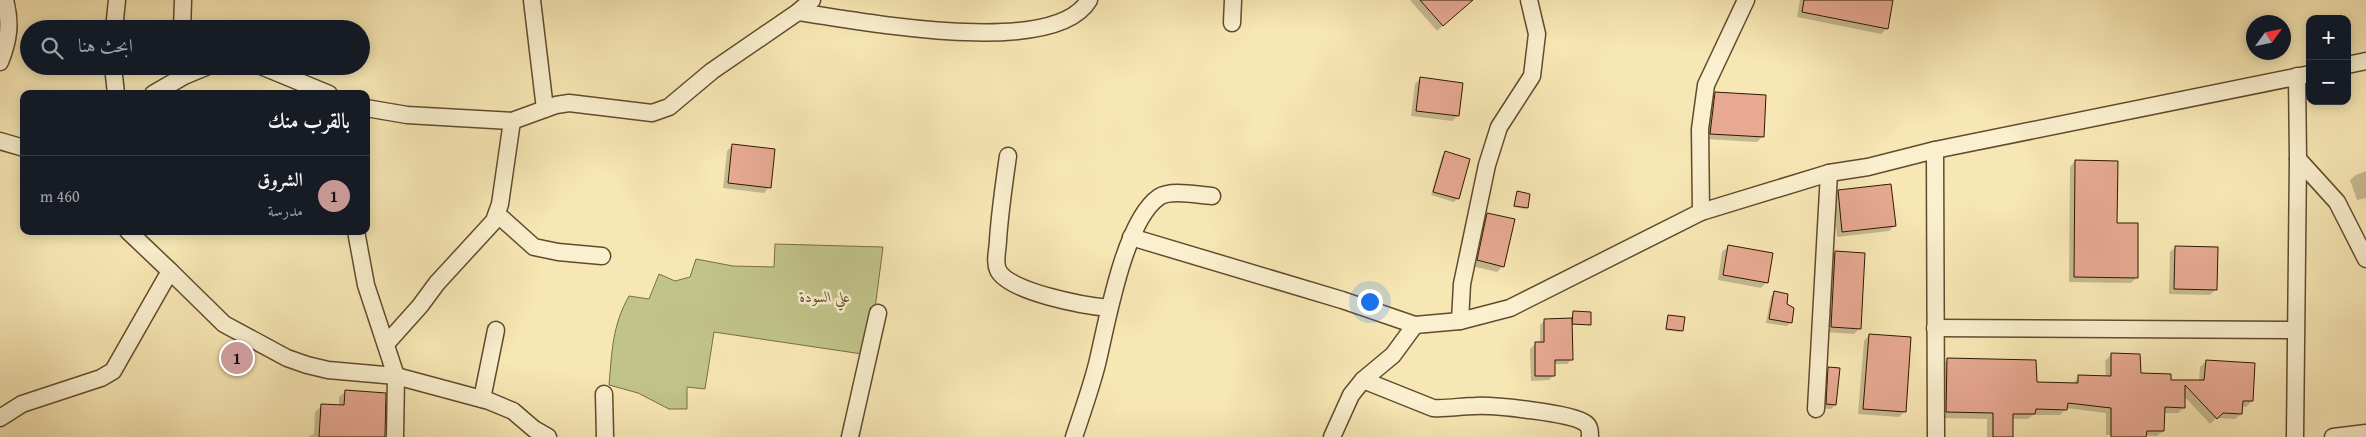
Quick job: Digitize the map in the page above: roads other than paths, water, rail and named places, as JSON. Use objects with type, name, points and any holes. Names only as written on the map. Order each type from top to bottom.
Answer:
[{"type":"street","points":[[0,62],[9,34],[9,17],[5,0]]},
{"type":"street","points":[[115,20],[117,0]]},
{"type":"street","points":[[182,20],[183,0]]},
{"type":"street","points":[[532,0],[545,109]]},
{"type":"street","points":[[370,109],[407,115],[512,120],[569,103],[652,113],[661,112],[676,102],[712,71],[798,12],[812,0]]},
{"type":"street","points":[[798,12],[903,27],[1011,32],[1041,29],[1054,25],[1074,14],[1089,0]]},
{"type":"street","points":[[1232,23],[1233,0]]},
{"type":"street","points":[[1460,320],[1462,284],[1487,165],[1499,126],[1532,76],[1537,34],[1529,0]]},
{"type":"street","points":[[1701,212],[1700,129],[1706,85],[1716,60],[1746,0]]},
{"type":"street","points":[[2351,65],[2366,62]]},
{"type":"street","points":[[114,75],[116,90]]},
{"type":"street","points":[[157,90],[178,75]]},
{"type":"street","points":[[283,75],[320,90]]},
{"type":"street","points":[[1132,237],[1342,300],[1415,325],[1460,320],[1510,308],[1701,212],[1829,174],[1868,167],[1935,150],[2303,75],[2298,158],[2294,437]]},
{"type":"street","points":[[386,344],[437,283],[485,232],[497,214],[512,120]]},
{"type":"street","points":[[0,141],[20,147]]},
{"type":"street","points":[[1935,150],[1936,437]]},
{"type":"street","points":[[1008,156],[1001,196],[996,262],[999,272],[1011,282],[1055,299],[1082,306],[1108,308]]},
{"type":"street","points":[[2298,158],[2336,202],[2366,259]]},
{"type":"street","points":[[1816,409],[1829,174]]},
{"type":"street","points":[[1074,437],[1096,365],[1108,308],[1132,237],[1149,206],[1160,196],[1171,194],[1212,196]]},
{"type":"street","points":[[497,214],[534,247],[558,252],[602,256]]},
{"type":"street","points":[[132,235],[224,324],[287,358],[328,370],[396,376],[482,399],[513,411],[548,437]]},
{"type":"street","points":[[357,235],[366,285],[396,376],[395,437]]},
{"type":"street","points":[[0,418],[22,404],[102,378],[113,371],[170,270]]},
{"type":"street","points":[[850,437],[878,314]]},
{"type":"street","points":[[1332,437],[1352,395],[1363,380],[1393,355],[1415,325]]},
{"type":"street","points":[[1935,328],[2295,330]]},
{"type":"street","points":[[482,399],[496,330]]},
{"type":"street","points":[[1363,380],[1433,408],[1444,409],[1476,406],[1538,411],[1572,418],[1585,423],[1590,430],[1590,437]]},
{"type":"street","points":[[604,394],[605,437]]},
{"type":"street","points":[[2334,437],[2366,433]]},
{"type":"place","name":"الشروق","points":[[237,358]]},
{"type":"park label","name":"علي السودة","points":[[825,297]]}]
